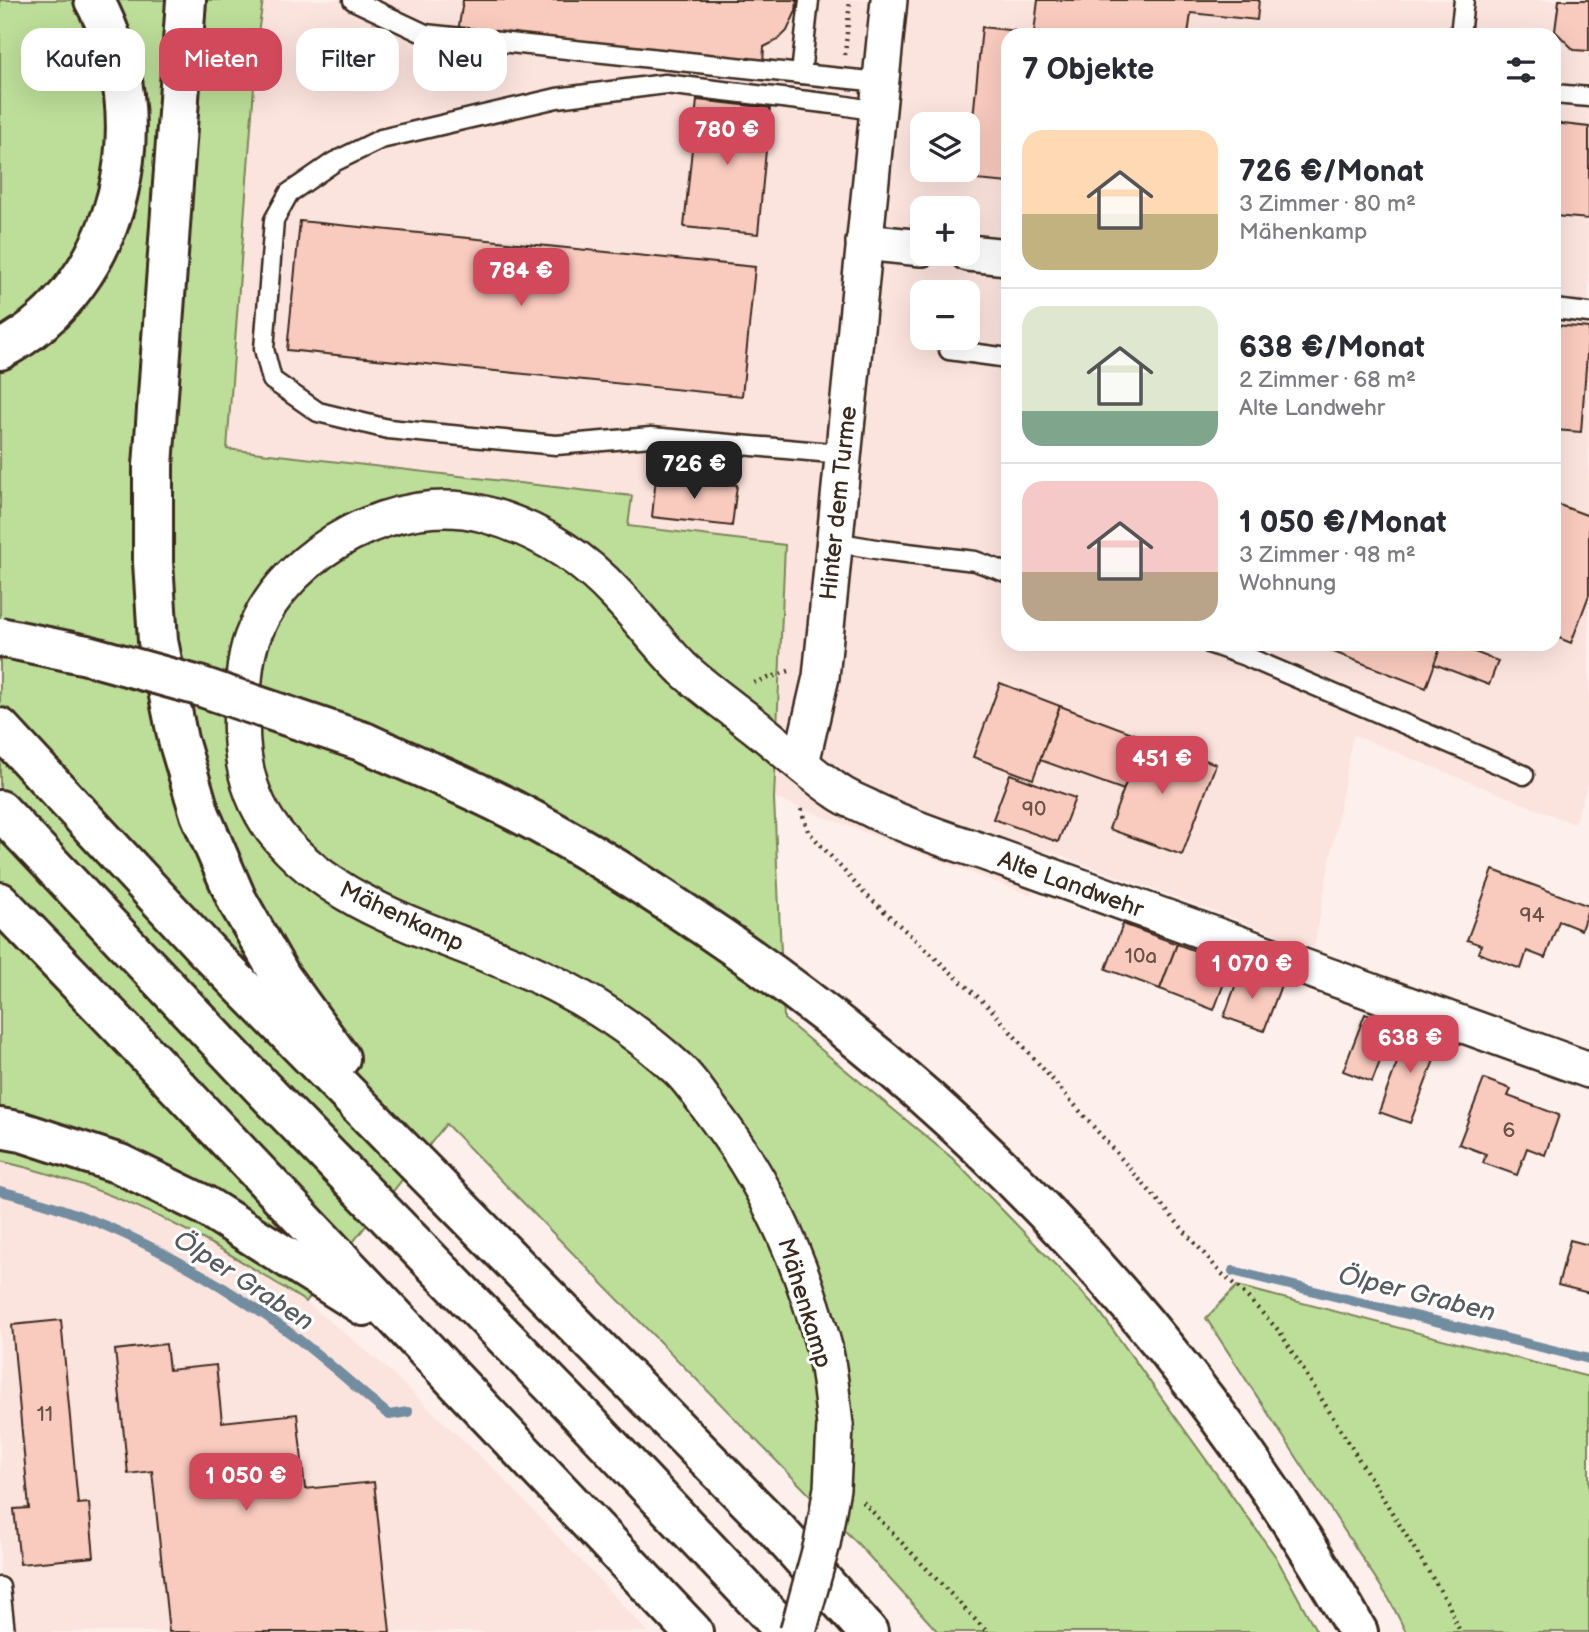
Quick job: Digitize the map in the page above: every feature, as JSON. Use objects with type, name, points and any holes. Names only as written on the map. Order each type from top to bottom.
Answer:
[{"type":"highway","points":[[0,350],[35,327],[61,302],[101,243],[114,209],[123,174],[127,110],[116,47],[94,0]]},
{"type":"highway","points":[[186,0],[153,466],[153,562],[158,641],[178,740],[200,814],[237,901],[281,977],[415,1162]]},
{"type":"highway","points":[[0,637],[87,655],[199,685],[364,742],[513,810],[627,875],[751,957],[827,1013],[912,1083],[1008,1173],[1106,1275],[1206,1402],[1261,1478],[1358,1632]]},
{"type":"highway","points":[[0,728],[207,951],[778,1530],[868,1632]]},
{"type":"highway","points":[[0,810],[270,1096],[578,1412],[786,1632]]},
{"type":"highway","points":[[0,902],[693,1632]]},
{"type":"highway","points":[[0,1128],[22,1132],[120,1164],[204,1205],[411,1335]]},
{"type":"street","name":"Hinter dem Turme","points":[[801,763],[821,677],[889,0]]},
{"type":"street","points":[[864,242],[910,247]]},
{"type":"street","points":[[980,254],[1001,256]]},
{"type":"street","name":"Mähenkamp","points":[[798,1632],[822,1544],[832,1488],[835,1425],[825,1352],[801,1273],[776,1215],[731,1137],[682,1073],[629,1028],[561,985],[400,921],[345,893],[304,864],[270,827],[248,783],[240,740],[246,662],[255,631],[273,597],[299,567],[340,538],[388,518],[435,509],[478,512],[526,527],[566,551],[613,590],[684,670],[801,763]]},
{"type":"street","name":"Alte Landwehr","points":[[801,763],[840,794],[911,828],[1589,1070]]},
{"type":"lane","points":[[352,0],[425,34],[843,78],[879,97]]},
{"type":"lane","points":[[801,74],[809,0]]},
{"type":"lane","points":[[1461,28],[1464,0]]},
{"type":"lane","points":[[843,454],[651,437],[556,444],[388,429],[318,412],[272,380],[264,349],[274,220],[289,193],[334,162],[381,139],[557,99],[665,84],[841,105],[879,97]]},
{"type":"lane","points":[[1561,95],[1589,97]]},
{"type":"lane","points":[[1561,310],[1589,313]]},
{"type":"lane","points":[[949,350],[1001,357]]},
{"type":"lane","points":[[834,542],[975,561],[1001,570]]},
{"type":"lane","points":[[1231,651],[1524,775]]},
{"type":"lane","points":[[0,1587],[5,1632]]},
{"type":"path","points":[[843,78],[850,0]]},
{"type":"path","points":[[744,686],[792,670]]},
{"type":"path","points":[[801,763],[801,809],[808,831],[863,892],[990,1008],[1212,1264],[1237,1286],[1280,1332],[1448,1603],[1461,1632]]},
{"type":"path","points":[[859,1499],[987,1632]]},
{"type":"shaded area","points":[[263,0],[1589,0],[1589,781],[1574,824],[1353,735],[1314,948],[1048,851],[1030,895],[774,798],[785,545],[627,526],[632,497],[227,449],[254,91],[282,91],[282,28],[259,28]]},
{"type":"shaded area","points":[[0,1161],[41,1170],[135,1206],[213,1245],[306,1302],[380,1362],[499,1474],[648,1632],[0,1632]]},
{"type":"green space","points":[[0,0],[263,0],[259,28],[159,28],[159,91],[254,91],[227,449],[632,496],[628,526],[785,545],[774,798],[784,1019],[952,1158],[1097,1308],[1276,1557],[1317,1632],[938,1632],[858,1544],[446,1124],[306,1302],[227,1253],[164,1219],[83,1185],[0,1161]]},
{"type":"green space","points":[[1237,1286],[1589,1377],[1589,1632],[1406,1632],[1389,1599],[1206,1318]]},
{"type":"building","points":[[463,0],[797,0],[796,11],[787,31],[778,40],[764,47],[763,64],[507,37],[507,28],[459,28]]},
{"type":"building","points":[[1038,0],[1259,0],[1257,20],[1191,13],[1189,28],[1035,28]]},
{"type":"building","points":[[1559,0],[1589,0],[1589,51],[1574,50],[1561,37],[1561,28],[1555,28]]},
{"type":"building","points":[[982,27],[1001,29],[1001,182],[980,180],[980,112],[974,112]]},
{"type":"building","points":[[697,100],[770,108],[758,234],[684,227]]},
{"type":"building","points":[[1561,124],[1589,127],[1589,219],[1561,217]]},
{"type":"building","points":[[300,221],[755,267],[742,396],[287,350]]},
{"type":"building","points":[[1561,326],[1589,328],[1581,432],[1561,431]]},
{"type":"building","points":[[656,477],[737,485],[732,526],[652,517]]},
{"type":"building","points":[[1561,506],[1589,516],[1589,595],[1571,643],[1561,639]]},
{"type":"building","points":[[1331,651],[1439,651],[1426,688]]},
{"type":"building","points":[[1439,651],[1472,651],[1498,661],[1489,685],[1434,664]]},
{"type":"building","points":[[1000,683],[1060,706],[1033,779],[973,757]]},
{"type":"building","points":[[1060,706],[1143,737],[1124,790],[1040,760]]},
{"type":"building","points":[[1143,737],[1216,764],[1182,855],[1109,829]]},
{"type":"building","points":[[1010,774],[1075,798],[1058,842],[993,819]]},
{"type":"building","points":[[1493,870],[1589,906],[1581,930],[1559,921],[1545,958],[1527,951],[1521,969],[1478,953],[1481,945],[1467,940]]},
{"type":"building","points":[[1123,924],[1177,944],[1160,989],[1106,969]]},
{"type":"building","points":[[1177,944],[1231,964],[1214,1010],[1160,989]]},
{"type":"building","points":[[1241,970],[1281,985],[1264,1031],[1224,1017]]},
{"type":"building","points":[[1365,1014],[1394,1025],[1372,1082],[1343,1071]]},
{"type":"building","points":[[1410,1027],[1442,1039],[1410,1123],[1379,1112]]},
{"type":"building","points":[[1484,1079],[1511,1089],[1508,1096],[1559,1115],[1545,1155],[1527,1148],[1517,1175],[1483,1163],[1486,1154],[1459,1144]]},
{"type":"building","points":[[1570,1240],[1589,1245],[1589,1293],[1558,1285]]},
{"type":"building","points":[[61,1320],[78,1504],[89,1503],[94,1557],[20,1564],[14,1509],[29,1508],[12,1325]]},
{"type":"building","points":[[166,1344],[169,1370],[216,1365],[222,1422],[297,1414],[305,1489],[374,1482],[390,1632],[169,1632],[152,1471],[128,1474],[115,1350]]},
{"type":"waterway","name":"Ölper Graben","points":[[0,1191],[77,1214],[150,1246],[220,1286],[286,1330],[389,1415],[408,1412]]},
{"type":"waterway","name":"Ölper Graben","points":[[1233,1271],[1589,1359]]}]
